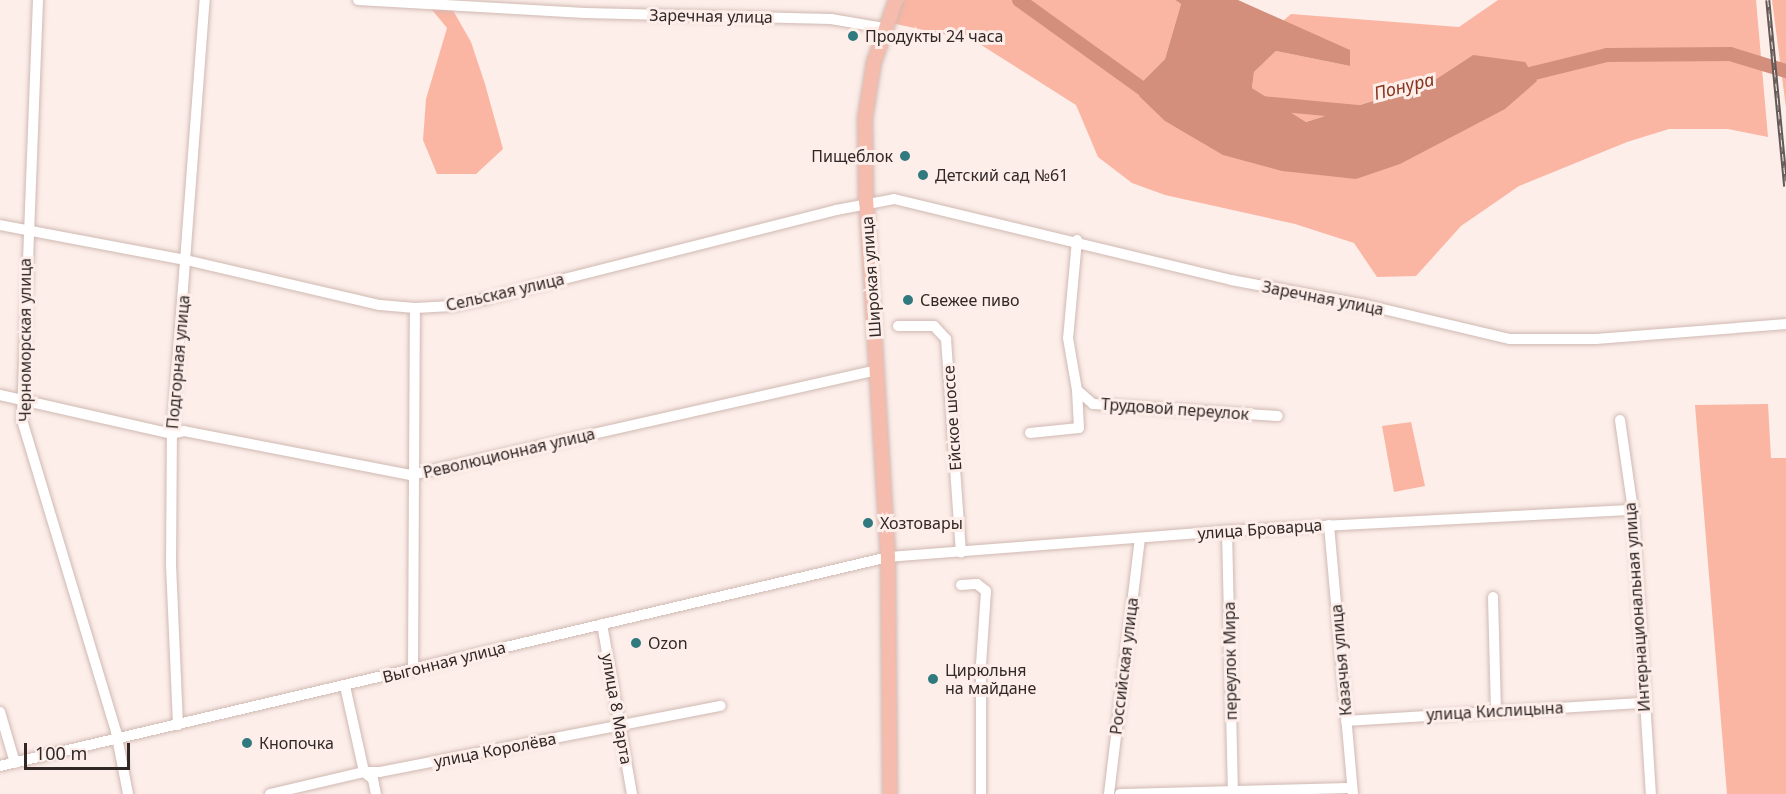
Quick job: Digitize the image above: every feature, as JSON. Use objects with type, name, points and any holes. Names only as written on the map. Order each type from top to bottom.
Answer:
[{"type":"main road","name":"Широкая улица","points":[[888,557],[866,202],[865,118],[884,27],[896,0]]},
{"type":"main road","points":[[888,557],[890,794]]},
{"type":"street","name":"Черноморская улица","points":[[38,0],[26,233],[22,420],[117,739],[128,794]]},
{"type":"street","name":"Подгорная улица","points":[[178,725],[171,566],[172,434],[205,0]]},
{"type":"street","name":"Заречная улица","points":[[358,0],[585,13],[831,19],[884,27]]},
{"type":"street","name":"Заречная улица","points":[[866,202],[894,199],[1077,240],[1232,280],[1366,305],[1510,339],[1596,339],[1786,324]]},
{"type":"street","name":"Сельская улица","points":[[0,225],[26,233],[186,260],[380,305],[415,308],[485,299],[866,202]]},
{"type":"street","name":"Трудовой переулок","points":[[1030,433],[1079,428],[1077,390],[1067,314],[1077,240]]},
{"type":"street","points":[[412,670],[411,475],[415,308]]},
{"type":"street","name":"Ейское шоссе","points":[[898,326],[934,326],[946,339],[961,552]]},
{"type":"street","name":"Революционная улица","points":[[0,394],[172,434],[184,431],[411,475],[876,370]]},
{"type":"street","name":"Трудовой переулок","points":[[1077,390],[1093,404],[1102,406],[1278,416]]},
{"type":"street","name":"Интернациональная улица","points":[[1620,420],[1633,510],[1643,703],[1651,794]]},
{"type":"street","name":"улица Броварца","points":[[888,557],[1227,531],[1633,510]]},
{"type":"street","name":"Казачья улица","points":[[1329,525],[1352,791]]},
{"type":"street","name":"переулок Мира","points":[[1227,531],[1233,790]]},
{"type":"street","name":"Российская улица","points":[[1108,794],[1140,538]]},
{"type":"street","name":"Выгонная улица","points":[[0,766],[888,557]]},
{"type":"street","points":[[961,585],[976,584],[986,591],[981,664],[981,794]]},
{"type":"street","points":[[1493,597],[1496,711]]},
{"type":"street","name":"улица 8 Марта","points":[[602,624],[632,794]]},
{"type":"street","points":[[345,686],[364,772],[373,779],[375,794]]},
{"type":"street","name":"улица Кислицына","points":[[1346,721],[1643,703]]},
{"type":"street","name":"улица Королёва","points":[[270,794],[364,772],[380,772],[721,706]]},
{"type":"street","points":[[0,712],[15,763]]},
{"type":"street","points":[[1120,794],[1233,790],[1352,791]]},
{"type":"shaded area","points":[[424,0],[447,0],[471,42],[485,84],[503,149],[476,174],[437,174],[423,140],[426,99],[447,28]]},
{"type":"shaded area","points":[[904,0],[1175,0],[1181,4],[1165,59],[1143,81],[1356,179],[1473,55],[1430,83],[1306,122],[1252,88],[1254,72],[1276,51],[1350,66],[1326,40],[1283,21],[1291,14],[1459,27],[1498,0],[1756,0],[1768,137],[1728,129],[1669,129],[1627,142],[1519,186],[1461,226],[1416,276],[1377,277],[1354,243],[1295,224],[1165,195],[1132,183],[1098,157],[1076,105],[975,41],[891,23]]},
{"type":"shaded area","points":[[1175,0],[1238,0],[1350,50],[1350,66],[1276,51],[1254,72],[1252,88],[1306,122],[1430,83],[1473,55],[1525,62],[1537,81],[1505,109],[1400,164],[1356,179],[1282,171],[1223,155],[1165,121],[1139,96],[1143,81],[1165,59],[1181,4]]},
{"type":"shaded area","points":[[1772,0],[1786,0],[1786,108]]},
{"type":"shaded area","points":[[1768,404],[1771,458],[1786,458],[1786,794],[1727,794],[1695,405]]},
{"type":"shaded area","points":[[1411,422],[1425,486],[1394,492],[1382,426]]},
{"type":"waterway","name":"Понура","points":[[1019,0],[1147,92],[1158,93]]},
{"type":"waterway","name":"Понура","points":[[1514,78],[1607,55],[1730,54],[1786,71]]},
{"type":"waterway","name":"Понура","points":[[1261,103],[1358,112]]},
{"type":"railway","points":[[1768,0],[1786,186]]},
{"type":"place","name":"Продукты 24 часа","points":[[853,36]]},
{"type":"place","name":"Пищеблок","points":[[905,156]]},
{"type":"place","name":"Детский сад №61","points":[[923,175]]},
{"type":"place","name":"Свежее пиво","points":[[908,300]]},
{"type":"place","name":"Хозтовары","points":[[868,523]]},
{"type":"place","name":"Ozon","points":[[636,643]]},
{"type":"place","name":"Цирюльня на майдане","points":[[933,679]]},
{"type":"place","name":"Кнопочка","points":[[247,743]]}]
